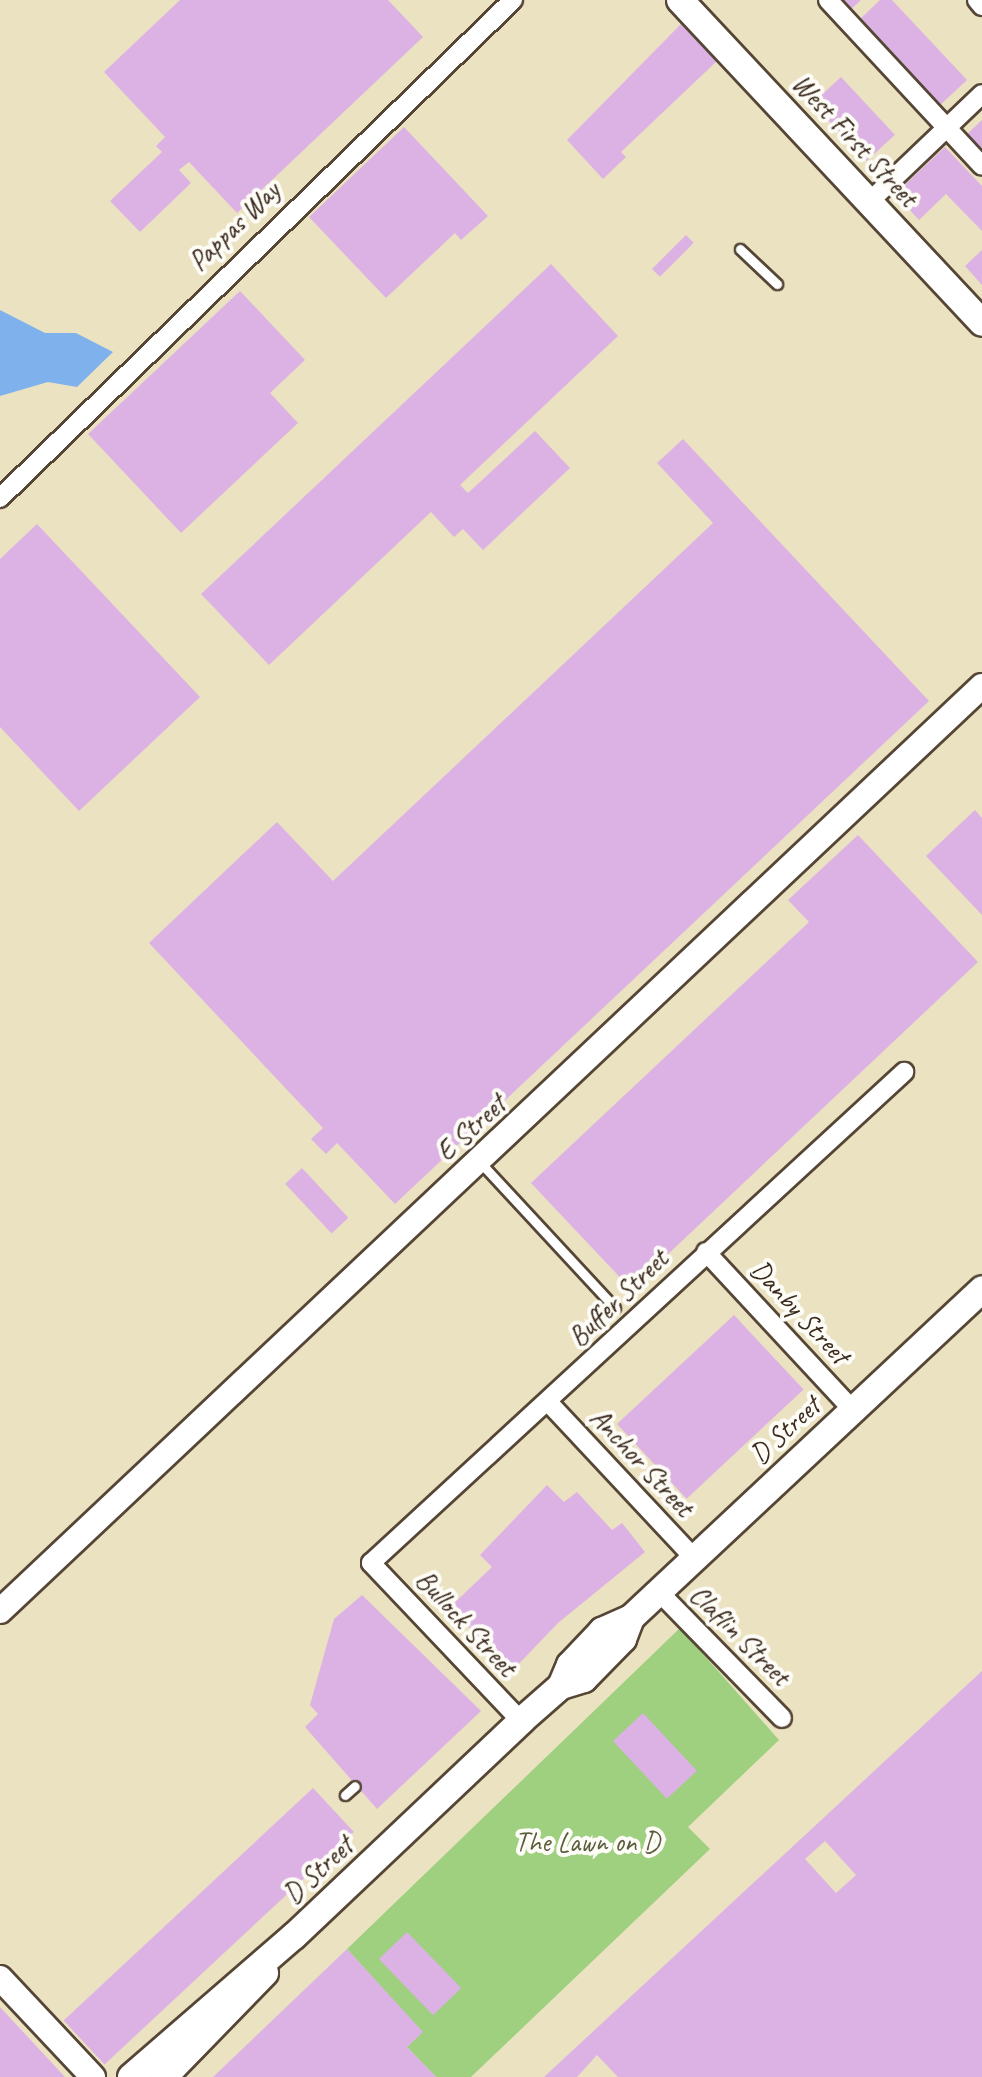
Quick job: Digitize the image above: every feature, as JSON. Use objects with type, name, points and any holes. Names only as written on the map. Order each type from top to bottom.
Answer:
[{"type":"main road","name":"West First Street","points":[[680,0],[982,323]]},
{"type":"main road","name":"D Street","points":[[131,2077],[294,1936],[561,1686],[570,1665],[602,1631],[631,1618],[982,1289]]},
{"type":"main road","name":"D Street","points":[[164,2077],[234,2010],[294,1936]]},
{"type":"street","name":"Pappas Way","points":[[0,498],[513,0]]},
{"type":"street","points":[[828,0],[982,166]]},
{"type":"street","points":[[977,0],[982,6]]},
{"type":"street","points":[[869,202],[982,94]]},
{"type":"street","name":"E Street","points":[[0,1611],[982,686]]},
{"type":"street","name":"Buffer Street","points":[[371,1563],[549,1403],[706,1252],[904,1072]]},
{"type":"street","name":"Danby Street","points":[[706,1252],[853,1410]]},
{"type":"street","name":"Anchor Street","points":[[549,1403],[695,1559]]},
{"type":"street","name":"Bullock Street","points":[[371,1563],[521,1721]]},
{"type":"street","name":"Claflin Street","points":[[659,1592],[782,1718]]},
{"type":"street","points":[[0,1978],[93,2077]]},
{"type":"lane","points":[[740,249],[777,284]]},
{"type":"lane","points":[[479,1161],[615,1308]]},
{"type":"lane","points":[[345,1795],[355,1786]]},
{"type":"green space","name":"The Lawn on D","points":[[680,1628],[779,1740],[688,1827],[710,1849],[471,2077],[436,2077],[407,2047],[422,2032],[347,1949]]},
{"type":"water","points":[[0,310],[45,333],[76,333],[113,352],[77,387],[48,382],[0,396]]},
{"type":"building","points":[[180,0],[388,0],[423,37],[237,213],[189,162],[179,170],[191,183],[140,232],[110,201],[162,152],[156,146],[165,137],[104,72]]},
{"type":"building","points":[[838,0],[861,0],[849,11]]},
{"type":"building","points":[[880,0],[892,0],[967,80],[938,107],[857,22]]},
{"type":"building","points":[[681,24],[717,61],[621,152],[626,157],[603,179],[567,140]]},
{"type":"building","points":[[841,77],[895,135],[866,161],[812,104]]},
{"type":"building","points":[[982,120],[982,154],[965,136]]},
{"type":"building","points":[[404,127],[488,216],[461,240],[455,233],[386,298],[309,217]]},
{"type":"building","points":[[945,147],[982,186],[982,231],[946,194],[919,220],[895,194]]},
{"type":"building","points":[[686,235],[694,243],[660,277],[652,269]]},
{"type":"building","points":[[982,250],[982,285],[965,266]]},
{"type":"building","points":[[551,264],[618,336],[460,485],[468,493],[535,431],[570,468],[483,550],[463,529],[454,537],[431,512],[269,665],[201,594]]},
{"type":"building","points":[[240,291],[305,360],[270,393],[298,423],[181,533],[88,434]]},
{"type":"building","points":[[683,439],[929,701],[395,1204],[337,1143],[326,1154],[311,1139],[323,1128],[149,943],[277,822],[333,881],[713,523],[657,463]]},
{"type":"building","points":[[37,524],[200,697],[79,811],[0,727],[0,559]]},
{"type":"building","points":[[975,810],[982,818],[982,915],[926,856]]},
{"type":"building","points":[[858,835],[978,962],[631,1289],[531,1183],[809,922],[788,900]]},
{"type":"building","points":[[302,1168],[348,1218],[332,1233],[285,1184]]},
{"type":"building","points":[[734,1315],[804,1390],[687,1499],[617,1424]]},
{"type":"building","points":[[547,1485],[564,1502],[577,1492],[612,1530],[622,1523],[645,1552],[558,1623],[512,1671],[449,1608],[492,1567],[480,1555]]},
{"type":"building","points":[[362,1595],[481,1711],[377,1809],[305,1727],[318,1714],[310,1705],[334,1619]]},
{"type":"building","points":[[982,1671],[982,2077],[618,2077],[597,2055],[577,2077],[544,2077]],"holes":[[[825,1841],[856,1875],[836,1893],[805,1859]]]},
{"type":"building","points":[[643,1713],[697,1771],[667,1799],[613,1741]]},
{"type":"building","points":[[313,1788],[354,1832],[105,2064],[64,2021]]},
{"type":"building","points":[[407,1932],[461,1988],[433,2015],[379,1959]]},
{"type":"building","points":[[347,1949],[423,2032],[407,2047],[436,2077],[213,2077]]},
{"type":"building","points":[[0,2007],[65,2077],[0,2077]]}]
